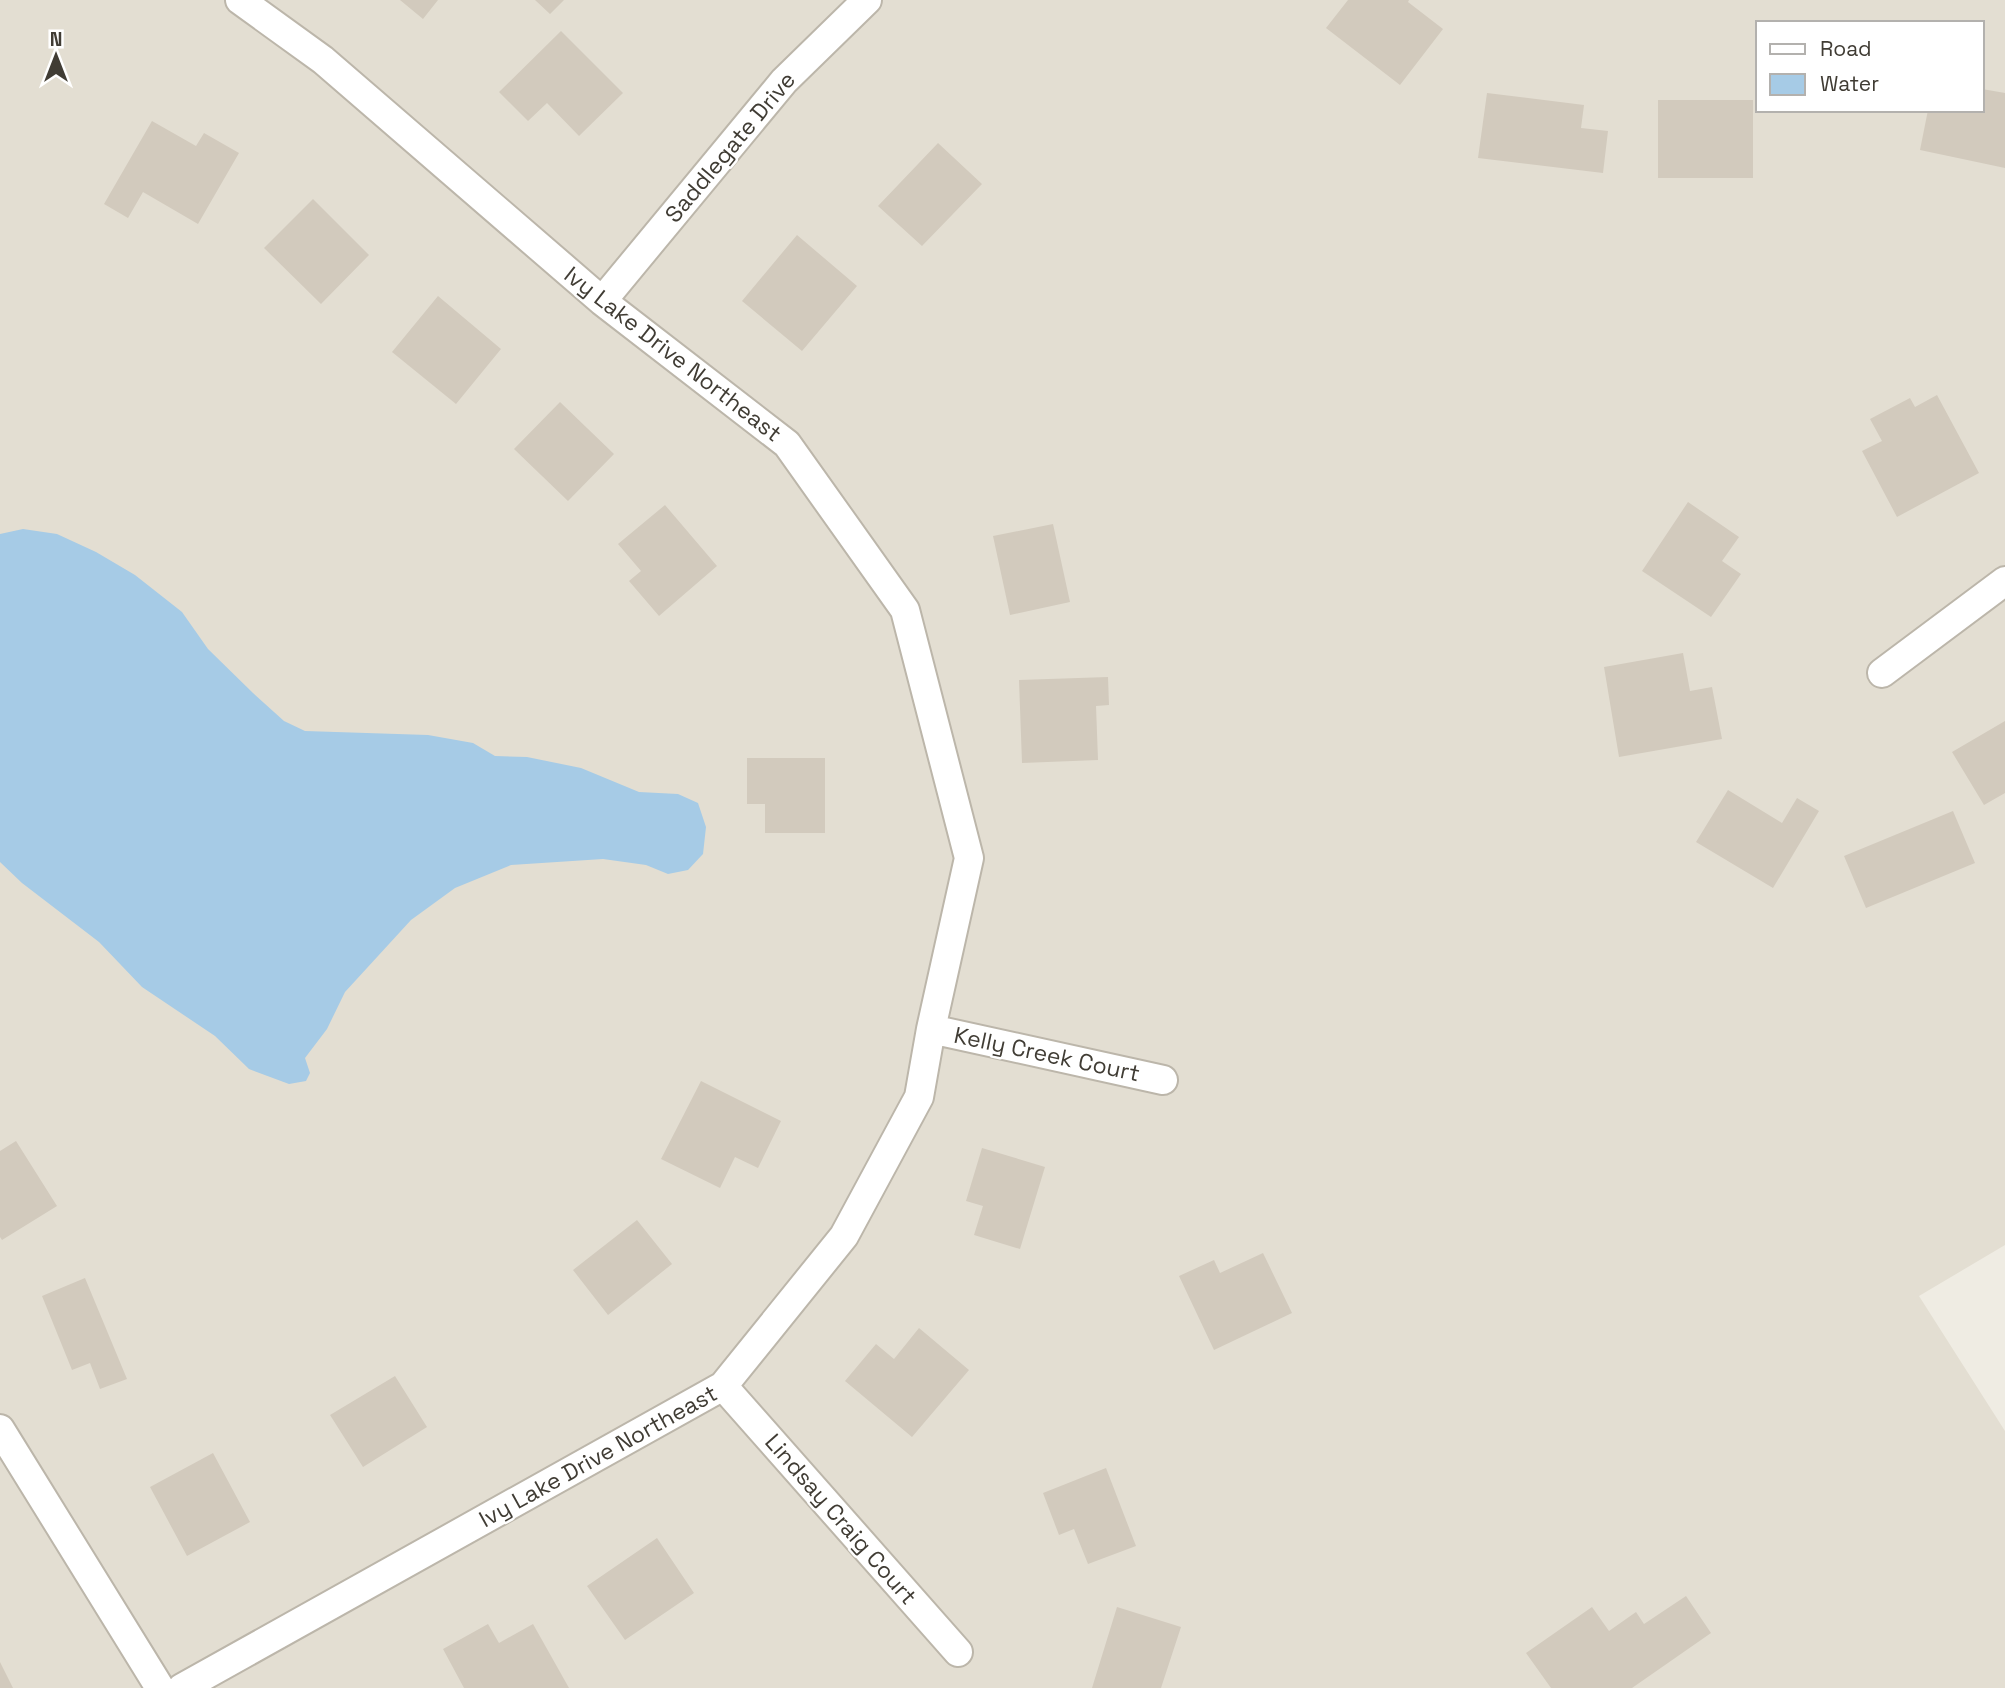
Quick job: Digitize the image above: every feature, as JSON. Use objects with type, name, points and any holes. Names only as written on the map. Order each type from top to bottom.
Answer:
[{"type":"street","name":"Ivy Lake Drive Northeast","points":[[182,1688],[723,1386],[844,1236],[919,1097],[931,1029],[969,858],[905,610],[787,444],[601,301],[323,60],[240,0]]},
{"type":"street","name":"Saddlegate Drive","points":[[601,301],[784,80],[867,0]]},
{"type":"street","points":[[1882,673],[2005,581]]},
{"type":"street","name":"Kelly Creek Court","points":[[931,1029],[1163,1080]]},
{"type":"street","name":"Lindsay Craig Court","points":[[723,1386],[958,1652]]},
{"type":"street","points":[[0,1429],[160,1688]]},
{"type":"shaded area","points":[[0,0],[2005,0],[2005,1245],[1919,1296],[2005,1431],[2005,1688],[0,1688]]},
{"type":"water","points":[[23,529],[57,534],[96,552],[135,575],[182,612],[208,649],[284,721],[305,731],[428,735],[473,743],[495,756],[527,757],[581,768],[639,792],[678,794],[698,803],[706,827],[703,854],[688,870],[668,874],[646,865],[603,859],[511,865],[455,888],[411,920],[345,992],[327,1029],[305,1058],[310,1073],[306,1081],[289,1084],[249,1069],[215,1036],[142,987],[99,942],[22,883],[0,862],[0,534]]},
{"type":"building","points":[[400,0],[438,0],[423,19]]},
{"type":"building","points":[[535,0],[564,0],[550,14]]},
{"type":"building","points":[[1348,0],[1409,0],[1408,2],[1443,29],[1400,85],[1326,28]]},
{"type":"building","points":[[561,31],[623,93],[579,136],[547,103],[528,121],[499,92]]},
{"type":"building","points":[[1984,89],[2005,93],[2005,168],[1920,150],[1928,112],[1984,112]]},
{"type":"building","points":[[1487,93],[1584,105],[1581,128],[1608,131],[1603,173],[1478,158]]},
{"type":"building","points":[[1658,100],[1753,100],[1753,178],[1658,178]]},
{"type":"building","points":[[152,121],[196,146],[204,133],[239,153],[198,224],[143,192],[128,218],[104,204]]},
{"type":"building","points":[[938,143],[982,184],[922,246],[878,206]]},
{"type":"building","points":[[313,199],[369,255],[321,304],[264,248]]},
{"type":"building","points":[[797,235],[857,286],[802,351],[742,301]]},
{"type":"building","points":[[438,296],[501,349],[456,404],[392,352]]},
{"type":"building","points":[[1937,395],[1979,473],[1897,517],[1862,451],[1882,441],[1870,419],[1910,398],[1915,407]]},
{"type":"building","points":[[560,402],[614,454],[568,501],[514,449]]},
{"type":"building","points":[[1688,502],[1739,537],[1722,561],[1741,574],[1711,617],[1642,571]]},
{"type":"building","points":[[665,505],[717,566],[659,616],[629,581],[641,571],[618,544]]},
{"type":"building","points":[[1053,524],[1070,602],[1010,615],[993,536]]},
{"type":"building","points":[[1683,653],[1690,691],[1712,687],[1722,739],[1619,757],[1604,667]]},
{"type":"building","points":[[1108,677],[1109,705],[1096,706],[1098,760],[1022,763],[1019,680]]},
{"type":"building","points":[[2005,721],[2005,793],[1984,805],[1952,752]]},
{"type":"building","points":[[747,758],[825,758],[825,833],[765,833],[765,804],[747,804]]},
{"type":"building","points":[[1728,790],[1782,823],[1797,798],[1819,811],[1773,888],[1696,842]]},
{"type":"building","points":[[1953,811],[1975,863],[1866,908],[1844,856]]},
{"type":"building","points":[[701,1081],[781,1121],[758,1168],[735,1157],[720,1188],[661,1159]]},
{"type":"building","points":[[16,1141],[57,1206],[2,1240],[0,1151]]},
{"type":"building","points":[[982,1148],[1045,1167],[1020,1249],[974,1235],[983,1206],[966,1201]]},
{"type":"building","points":[[637,1220],[672,1264],[608,1315],[573,1270]]},
{"type":"building","points":[[1263,1253],[1292,1313],[1214,1350],[1179,1276],[1214,1260],[1220,1273]]},
{"type":"building","points":[[85,1278],[127,1379],[100,1389],[90,1363],[72,1370],[42,1296]]},
{"type":"building","points":[[919,1328],[969,1370],[912,1437],[845,1381],[876,1344],[894,1359]]},
{"type":"building","points":[[395,1376],[427,1427],[363,1467],[330,1415]]},
{"type":"building","points":[[213,1453],[250,1522],[187,1556],[150,1487]]},
{"type":"building","points":[[1106,1468],[1136,1546],[1088,1564],[1074,1529],[1059,1535],[1043,1493]]},
{"type":"building","points":[[657,1538],[694,1593],[625,1640],[587,1586]]},
{"type":"building","points":[[1686,1596],[1711,1633],[1632,1688],[1551,1688],[1526,1653],[1592,1607],[1609,1631],[1636,1612],[1644,1624]]},
{"type":"building","points":[[1117,1607],[1181,1627],[1161,1688],[1092,1688]]},
{"type":"building","points":[[488,1624],[499,1643],[533,1624],[569,1688],[464,1688],[443,1649]]},
{"type":"building","points":[[0,1662],[13,1688],[0,1688]]}]
